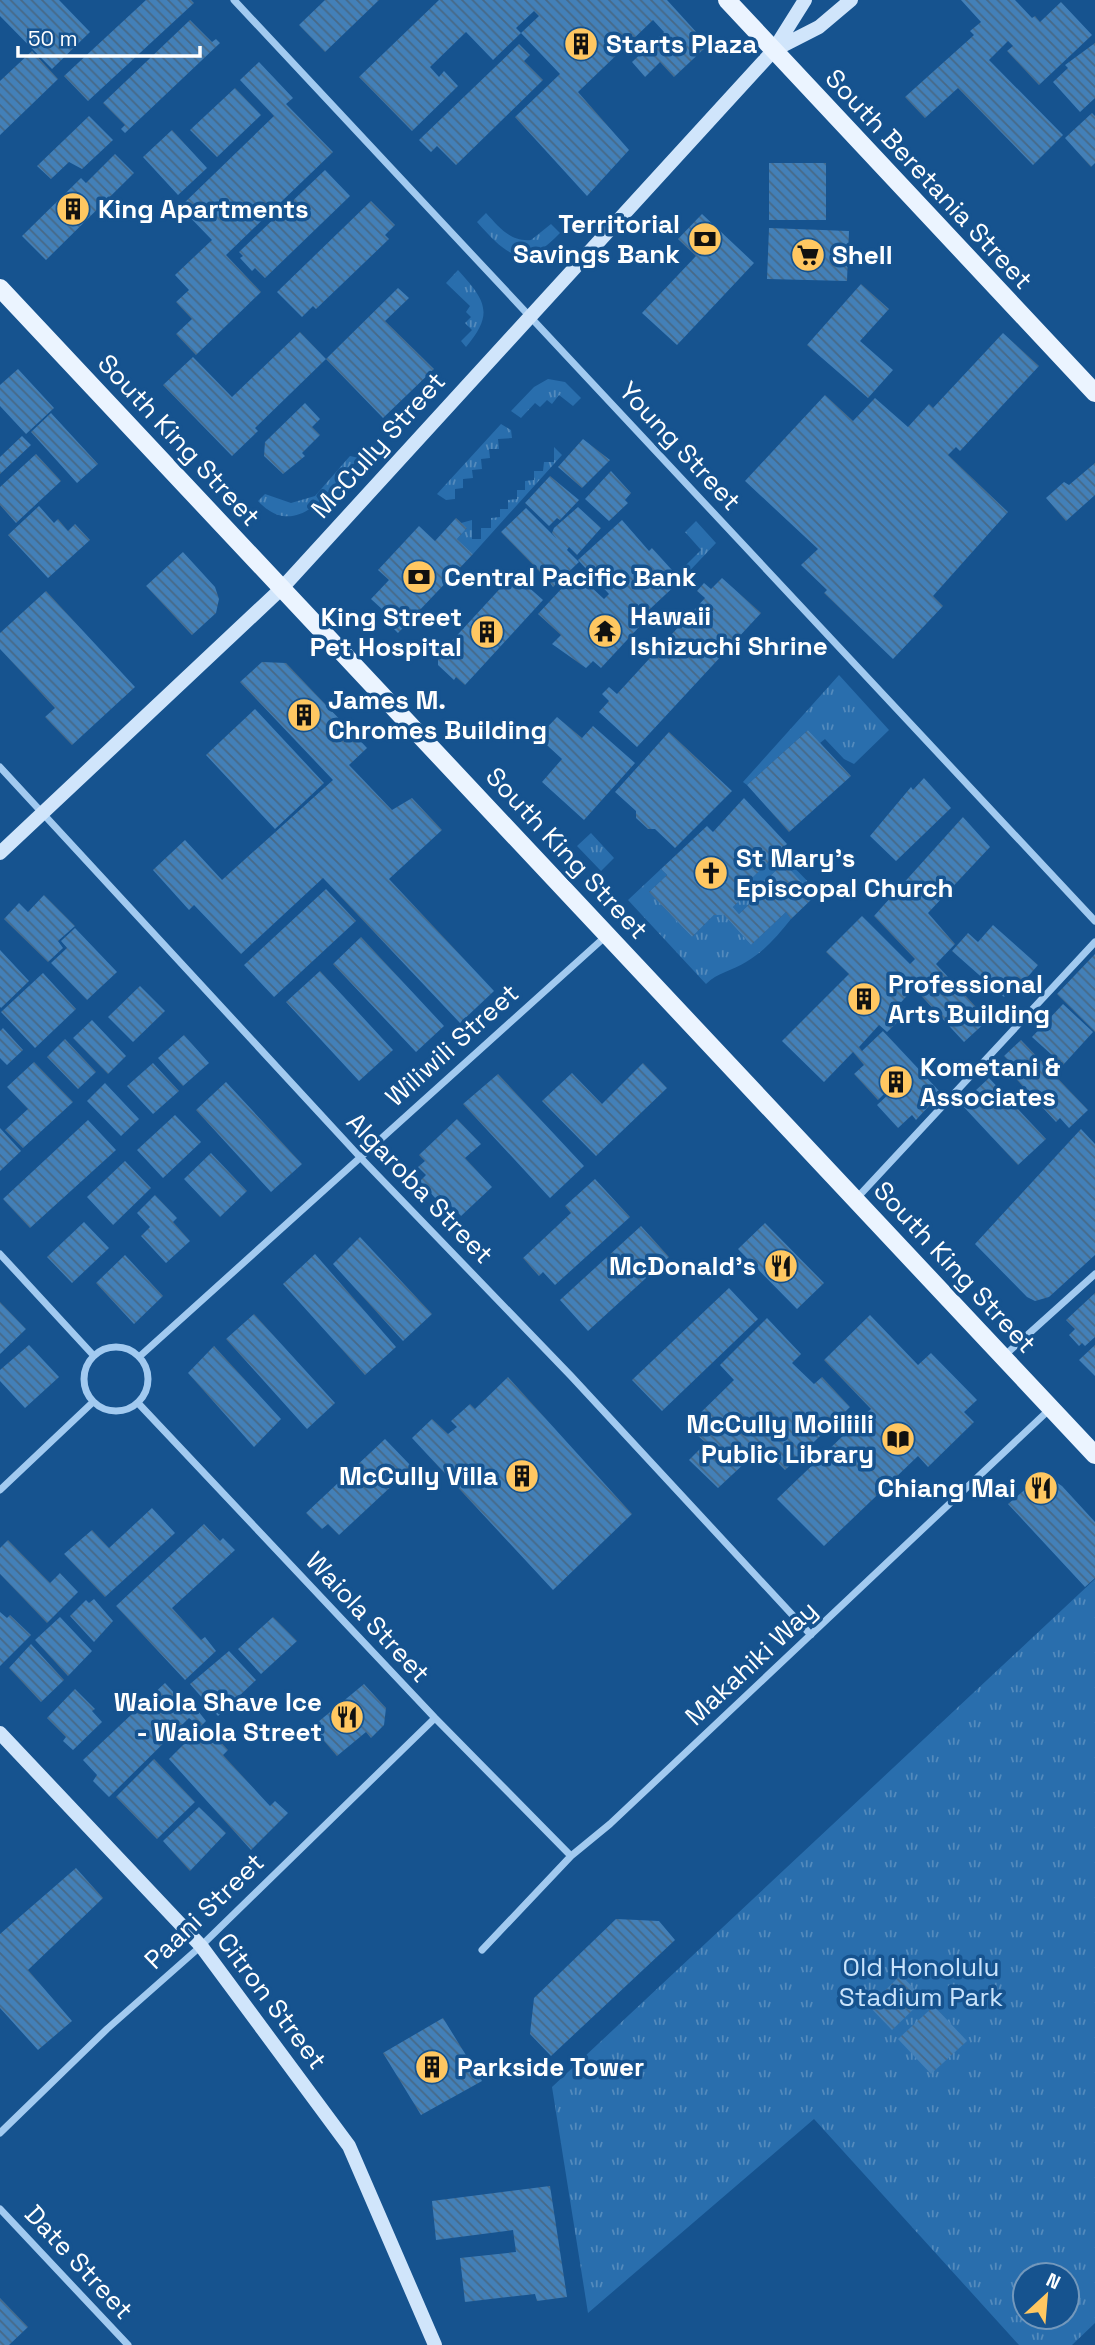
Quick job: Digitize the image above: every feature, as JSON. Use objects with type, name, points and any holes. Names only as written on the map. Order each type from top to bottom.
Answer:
[{"type":"main road","name":"South Beretania Street","points":[[727,0],[1095,393]]},
{"type":"main road","name":"McCully Street","points":[[0,853],[282,588],[773,51],[805,0]]},
{"type":"main road","name":"McCully Street","points":[[773,51],[819,27],[850,0]]},
{"type":"main road","name":"South King Street","points":[[0,288],[1095,1455]]},
{"type":"main road","name":"Citron Street","points":[[0,1733],[201,1946],[349,2146],[435,2345]]},
{"type":"street","name":"Young Street","points":[[234,0],[1095,921]]},
{"type":"street","points":[[0,298],[17,306]]},
{"type":"street","name":"Algaroba Street","points":[[0,767],[359,1156],[571,1376],[811,1635]]},
{"type":"street","name":"Wiliwili Street","points":[[139,1357],[607,935]]},
{"type":"street","points":[[855,1199],[1095,942]]},
{"type":"street","points":[[0,1254],[94,1356]]},
{"type":"street","points":[[1003,1357],[1095,1275]]},
{"type":"street","points":[[112,1347],[121,1347],[139,1357],[148,1375],[147,1385],[138,1403],[120,1411],[101,1408],[93,1402],[87,1394],[83,1374],[94,1356],[112,1347]]},
{"type":"street","points":[[0,1490],[93,1402]]},
{"type":"street","name":"Waiola Street","points":[[138,1403],[435,1718],[571,1856]]},
{"type":"street","name":"Makahiki Way","points":[[482,1950],[571,1856],[811,1635],[1051,1408]]},
{"type":"street","name":"Paani Street","points":[[0,2133],[107,2029],[201,1946],[435,1718]]},
{"type":"street","name":"Date Street","points":[[0,2209],[128,2345]]},
{"type":"green space","points":[[486,213],[517,239],[531,240],[551,224],[560,233],[536,253],[516,255],[498,244],[477,222]]},
{"type":"green space","points":[[458,270],[475,290],[483,307],[481,325],[466,347],[461,341],[472,330],[465,323],[471,317],[466,312],[470,306],[446,283]]},
{"type":"green space","points":[[548,379],[565,382],[581,398],[573,406],[559,395],[552,404],[547,400],[540,407],[535,403],[521,418],[511,411],[534,387]]},
{"type":"green space","points":[[501,424],[511,430],[512,438],[498,439],[499,449],[489,449],[490,458],[481,459],[482,469],[472,470],[473,478],[463,479],[463,488],[455,489],[455,499],[446,500],[437,494]]},
{"type":"green space","points":[[554,447],[562,455],[473,554],[457,539],[467,528],[461,523],[472,520],[472,539],[481,539],[481,528],[491,528],[491,518],[500,517],[500,509],[508,509],[508,500],[517,499],[517,490],[525,490],[525,481],[534,480],[534,471],[543,471],[544,462],[554,462]]},
{"type":"green space","points":[[350,456],[359,458],[326,495],[301,514],[287,516],[273,513],[258,501],[265,494],[291,503],[315,496]]},
{"type":"green space","points":[[696,521],[716,543],[681,580],[676,575],[701,550],[685,532]]},
{"type":"green space","points":[[839,675],[889,730],[854,764],[844,759],[825,739],[820,743],[808,730],[747,785],[743,782]]},
{"type":"green space","points":[[591,833],[614,858],[601,871],[577,846]]},
{"type":"green space","points":[[779,852],[819,893],[815,896],[784,863],[760,885],[764,890],[739,914],[733,907],[750,891],[750,880]]},
{"type":"green space","points":[[661,869],[667,875],[649,892],[692,937],[714,915],[724,915],[751,945],[786,912],[791,919],[759,953],[706,984],[628,900]]},
{"type":"green space","name":"Old Honolulu Stadium Park","points":[[1095,1579],[1095,2323],[1072,2345],[1019,2345],[814,2119],[588,2313],[552,2087]]},
{"type":"building","points":[[0,0],[59,0],[90,32],[52,69],[0,16]]},
{"type":"building","points":[[146,0],[191,0],[194,3],[88,101],[64,76]]},
{"type":"building","points":[[325,0],[379,0],[325,52],[299,25]]},
{"type":"building","points":[[439,0],[667,0],[708,45],[674,77],[660,62],[645,77],[632,62],[664,32],[653,20],[578,92],[629,150],[587,196],[515,117],[560,74],[521,33],[493,60],[466,32],[430,67],[439,77],[444,71],[458,86],[412,131],[359,77]],"holes":[[[534,11],[539,16],[521,33],[516,28]]]},
{"type":"building","points":[[961,0],[1015,0],[1032,18],[1035,16],[1040,22],[1061,2],[1092,35],[1039,85],[1007,51],[1013,46],[1008,41],[989,60],[1063,135],[1033,165],[958,88],[925,118],[905,97],[974,35],[970,31],[981,22]]},
{"type":"building","points":[[190,20],[212,42],[216,39],[220,43],[125,133],[121,129],[125,125],[103,103]]},
{"type":"building","points":[[1095,43],[1095,98],[1080,112],[1053,82],[1068,68],[1065,65]]},
{"type":"building","points":[[519,44],[530,55],[524,61],[543,80],[456,165],[437,146],[431,152],[419,140]]},
{"type":"building","points":[[32,51],[58,79],[0,135],[0,81]]},
{"type":"building","points":[[259,62],[293,98],[286,104],[333,152],[226,255],[261,292],[196,355],[176,334],[192,319],[176,302],[189,290],[175,275],[212,240],[180,207],[274,116],[240,80]]},
{"type":"building","points":[[235,88],[261,115],[217,157],[190,130]]},
{"type":"building","points":[[1092,113],[1095,116],[1095,163],[1091,167],[1065,138]]},
{"type":"building","points":[[89,116],[113,140],[82,169],[69,162],[51,179],[37,166]]},
{"type":"building","points":[[172,130],[207,168],[178,195],[143,157]]},
{"type":"building","name":"King Apartments","points":[[115,154],[134,173],[46,260],[22,236],[81,178],[86,183]]},
{"type":"building","name":"Shell","points":[[769,163],[826,163],[826,220],[769,220]]},
{"type":"building","points":[[325,170],[350,196],[265,278],[255,268],[252,271],[240,258],[243,256],[239,252]]},
{"type":"building","points":[[371,201],[395,225],[385,235],[389,239],[316,309],[313,306],[302,317],[277,292]]},
{"type":"building","points":[[702,214],[754,263],[677,345],[642,313],[696,256],[678,239]]},
{"type":"building","name":"Shell","points":[[769,228],[849,231],[847,281],[767,279]]},
{"type":"building","points":[[861,284],[889,309],[860,341],[893,370],[868,398],[807,345]]},
{"type":"building","points":[[398,288],[409,298],[385,321],[434,369],[383,418],[326,359]]},
{"type":"building","points":[[300,332],[326,359],[255,428],[258,431],[232,456],[163,385],[193,357],[232,397]]},
{"type":"building","points":[[1003,333],[1039,366],[960,451],[956,447],[948,455],[1008,512],[933,596],[943,606],[893,659],[824,593],[827,590],[801,565],[818,549],[745,481],[825,395],[853,421],[875,398],[908,427],[929,404],[933,408]]},
{"type":"building","points":[[18,369],[54,408],[26,434],[0,406],[0,385]]},
{"type":"building","points":[[305,403],[320,419],[312,427],[320,435],[302,453],[305,456],[283,474],[264,456],[265,442]]},
{"type":"building","points":[[51,413],[98,464],[77,483],[31,432]]},
{"type":"building","points":[[22,436],[31,445],[0,474],[0,457]]},
{"type":"building","points":[[583,439],[610,460],[582,488],[558,467]]},
{"type":"building","points":[[36,454],[61,481],[16,523],[0,505],[0,487]]},
{"type":"building","points":[[1095,463],[1095,495],[1066,521],[1046,498],[1064,482],[1069,485]]},
{"type":"building","points":[[611,471],[631,493],[625,500],[628,503],[609,521],[585,499]]},
{"type":"building","points":[[550,476],[579,500],[560,520],[557,518],[549,526],[525,503]]},
{"type":"building","points":[[39,506],[54,523],[58,519],[68,531],[75,524],[90,540],[48,578],[8,535]]},
{"type":"building","points":[[578,507],[601,528],[577,555],[569,547],[567,550],[579,562],[553,587],[550,583],[548,586],[543,581],[546,578],[501,532],[526,508],[557,539],[552,533],[554,528]]},
{"type":"building","name":"Central Pacific Bank","points":[[456,518],[467,528],[457,539],[473,554],[398,633],[391,626],[395,621],[371,599],[389,580],[378,570],[419,526],[435,541]]},
{"type":"building","points":[[622,520],[649,551],[652,548],[681,580],[635,623],[639,627],[601,668],[593,661],[586,668],[552,644],[561,635],[538,614],[576,573],[604,599],[609,594],[578,560]]},
{"type":"building","points":[[183,552],[215,587],[219,599],[216,613],[192,635],[146,586]]},
{"type":"building","name":"King Street Pet Hospital","points":[[517,577],[543,600],[465,685],[456,677],[454,680],[438,665],[438,656],[507,581],[510,584]]},
{"type":"building","points":[[722,578],[761,613],[637,747],[599,712],[609,701],[602,694],[609,687],[617,694],[705,598],[697,591],[704,583],[711,589]]},
{"type":"building","points":[[46,591],[135,687],[72,745],[45,717],[55,708],[0,649],[0,633]]},
{"type":"building","points":[[262,662],[286,663],[367,748],[349,765],[392,810],[412,798],[442,830],[389,879],[494,991],[460,1023],[323,878],[241,954],[194,905],[189,910],[153,870],[185,840],[222,880],[333,780],[240,682]]},
{"type":"building","points":[[255,709],[324,783],[275,829],[206,755]]},
{"type":"building","points":[[557,717],[582,738],[593,726],[635,763],[584,820],[542,782],[562,759],[538,737]]},
{"type":"building","points":[[808,730],[851,776],[789,832],[747,785]]},
{"type":"building","points":[[669,732],[732,791],[675,848],[655,829],[648,829],[636,818],[636,811],[615,792]]},
{"type":"building","points":[[924,778],[951,808],[896,861],[870,836],[911,787],[913,790]]},
{"type":"building","name":"St Mary's Episcopal Church","points":[[744,798],[787,844],[750,880],[750,891],[733,907],[739,914],[764,890],[760,885],[784,863],[815,896],[791,919],[786,912],[751,945],[724,915],[714,915],[692,937],[649,892],[667,875],[661,869],[707,826],[713,832]]},
{"type":"building","points":[[963,817],[990,847],[928,913],[955,944],[936,964],[988,1020],[964,1042],[914,988],[894,1010],[902,1018],[887,1032],[879,1025],[859,1047],[862,1051],[883,1031],[941,1093],[916,1120],[912,1115],[898,1128],[877,1105],[890,1093],[888,1090],[878,1100],[854,1074],[864,1065],[853,1052],[824,1082],[782,1041],[849,974],[826,952],[862,916],[910,964],[915,959],[874,916]]},
{"type":"building","points":[[326,889],[356,921],[274,997],[244,965]]},
{"type":"building","points":[[44,895],[75,926],[58,941],[63,948],[48,962],[4,919],[19,903],[28,912]]},
{"type":"building","points":[[993,925],[1038,965],[1018,988],[1014,985],[1004,997],[952,951],[968,933],[978,942]]},
{"type":"building","points":[[75,928],[117,972],[87,1000],[51,963],[67,948],[61,941]]},
{"type":"building","points":[[361,937],[444,1026],[416,1052],[333,964]]},
{"type":"building","points":[[0,950],[29,981],[1,1008],[0,1007]]},
{"type":"building","points":[[1095,954],[1095,1032],[1057,994]]},
{"type":"building","points":[[320,971],[393,1050],[359,1081],[286,1002]]},
{"type":"building","points":[[43,973],[76,1009],[35,1048],[1,1012]]},
{"type":"building","points":[[140,986],[165,1011],[133,1042],[108,1017]]},
{"type":"building","points":[[1063,1004],[1093,1032],[1063,1065],[1032,1037]]},
{"type":"building","points":[[92,1020],[126,1056],[108,1074],[73,1038]]},
{"type":"building","points":[[3,1028],[23,1050],[7,1065],[0,1058],[0,1031]]},
{"type":"building","points":[[184,1035],[209,1063],[183,1086],[158,1058]]},
{"type":"building","points":[[65,1039],[96,1072],[78,1089],[47,1057]]},
{"type":"building","points":[[1021,1040],[1088,1110],[1069,1128],[1060,1118],[1056,1122],[1008,1070],[1013,1065],[1004,1056]]},
{"type":"building","points":[[34,1062],[73,1102],[23,1148],[5,1130],[28,1109],[7,1087]]},
{"type":"building","points":[[153,1063],[179,1091],[153,1114],[127,1086]]},
{"type":"building","points":[[643,1063],[667,1088],[596,1156],[542,1101],[572,1073],[602,1104]]},
{"type":"building","points":[[498,1074],[584,1166],[550,1198],[463,1104]]},
{"type":"building","points":[[989,1078],[1046,1139],[1018,1165],[961,1104]]},
{"type":"building","points":[[226,1082],[302,1164],[271,1192],[196,1110]]},
{"type":"building","points":[[105,1083],[139,1119],[121,1136],[87,1101]]},
{"type":"building","points":[[175,1115],[201,1142],[163,1178],[137,1150]]},
{"type":"building","points":[[457,1119],[481,1144],[465,1158],[492,1187],[461,1216],[440,1195],[436,1199],[420,1181],[426,1175],[418,1167],[425,1161],[419,1155]]},
{"type":"building","points":[[88,1120],[116,1150],[30,1228],[3,1199]]},
{"type":"building","points":[[0,1128],[21,1151],[0,1171]]},
{"type":"building","points":[[1081,1129],[1095,1144],[1095,1255],[1049,1297],[1035,1301],[1027,1297],[975,1244]]},
{"type":"building","points":[[211,1153],[247,1191],[220,1217],[184,1179]]},
{"type":"building","points":[[125,1161],[151,1188],[113,1225],[87,1197]]},
{"type":"building","points":[[595,1179],[630,1217],[555,1285],[543,1272],[539,1276],[523,1258],[571,1213],[565,1206]]},
{"type":"building","points":[[155,1195],[177,1218],[173,1222],[190,1241],[166,1263],[141,1236],[150,1227],[137,1213]]},
{"type":"building","points":[[84,1222],[109,1248],[72,1283],[47,1257]]},
{"type":"building","name":"McDonald's","points":[[765,1223],[824,1283],[797,1309],[738,1249]]},
{"type":"building","points":[[641,1226],[669,1257],[588,1331],[560,1300]]},
{"type":"building","points":[[360,1237],[432,1314],[403,1341],[333,1264]]},
{"type":"building","points":[[315,1254],[396,1347],[365,1375],[283,1284]]},
{"type":"building","points":[[125,1255],[163,1296],[134,1324],[96,1283]]},
{"type":"building","points":[[729,1288],[758,1319],[662,1411],[632,1380]]},
{"type":"building","points":[[1095,1293],[1095,1337],[1085,1346],[1082,1343],[1079,1346],[1069,1335],[1075,1329],[1066,1320]]},
{"type":"building","points":[[0,1302],[26,1329],[0,1354]]},
{"type":"building","points":[[254,1314],[335,1403],[307,1429],[226,1339]]},
{"type":"building","name":"McCully Moiliili Public Library","points":[[870,1315],[918,1365],[931,1353],[977,1400],[964,1412],[974,1422],[928,1467],[918,1456],[824,1546],[777,1499],[871,1409],[824,1360]]},
{"type":"building","points":[[767,1318],[801,1354],[792,1363],[814,1384],[822,1377],[850,1407],[785,1470],[762,1447],[718,1488],[689,1460],[706,1443],[687,1426],[734,1380],[720,1365]]},
{"type":"building","points":[[29,1345],[59,1377],[25,1408],[0,1381],[0,1370]]},
{"type":"building","points":[[1095,1345],[1095,1376],[1079,1360]]},
{"type":"building","points":[[214,1346],[281,1419],[254,1447],[188,1373]]},
{"type":"building","name":"McCully Villa","points":[[508,1377],[632,1514],[553,1590],[412,1438],[432,1419],[448,1434],[457,1427],[451,1421],[470,1404],[475,1409]]},
{"type":"building","points":[[385,1439],[412,1467],[339,1535],[328,1524],[322,1529],[306,1513]]},
{"type":"building","points":[[1036,1480],[1053,1480],[1062,1486],[1095,1522],[1095,1578],[1085,1587],[1008,1504]]},
{"type":"building","points":[[152,1508],[175,1533],[105,1597],[64,1554],[92,1530],[109,1548]]},
{"type":"building","points":[[204,1524],[220,1541],[223,1538],[235,1550],[172,1608],[201,1640],[205,1637],[216,1651],[185,1680],[116,1606]]},
{"type":"building","points":[[8,1540],[50,1583],[60,1573],[78,1592],[47,1623],[0,1574],[0,1548]]},
{"type":"building","points":[[94,1599],[113,1621],[94,1642],[70,1616],[86,1600],[89,1603]]},
{"type":"building","points":[[0,1612],[7,1618],[10,1615],[31,1635],[0,1666]]},
{"type":"building","points":[[60,1617],[92,1651],[68,1676],[35,1640]]},
{"type":"building","points":[[273,1617],[297,1641],[261,1674],[238,1649]]},
{"type":"building","points":[[31,1644],[64,1680],[41,1702],[9,1668]]},
{"type":"building","points":[[229,1651],[256,1680],[218,1716],[190,1684]]},
{"type":"building","points":[[165,1683],[191,1711],[195,1707],[206,1721],[200,1727],[189,1718],[109,1797],[93,1781],[97,1775],[83,1760]]},
{"type":"building","points":[[364,1684],[386,1708],[384,1725],[371,1738],[366,1732],[337,1756],[312,1727]]},
{"type":"building","points":[[75,1689],[95,1709],[92,1711],[102,1722],[73,1750],[63,1741],[66,1737],[47,1718]]},
{"type":"building","points":[[215,1736],[228,1750],[223,1755],[270,1806],[275,1801],[288,1813],[251,1850],[169,1759],[191,1737],[210,1742]]},
{"type":"building","points":[[154,1759],[195,1802],[157,1839],[116,1797]]},
{"type":"building","points":[[199,1807],[226,1833],[190,1871],[163,1841]]},
{"type":"building","points":[[76,1868],[103,1898],[28,1970],[72,2021],[38,2050],[0,2008],[0,1934]]},
{"type":"building","points":[[616,1919],[659,1921],[675,1940],[551,2056],[530,2034],[534,1998]]},
{"type":"building","points":[[901,1975],[924,1999],[892,2030],[869,2006]]},
{"type":"building","points":[[934,2006],[967,2041],[931,2074],[898,2039]]},
{"type":"building","name":"Parkside Tower","points":[[443,2018],[482,2081],[421,2115],[383,2053]]},
{"type":"building","points":[[550,2186],[567,2297],[537,2301],[535,2294],[465,2302],[460,2258],[516,2252],[513,2230],[436,2240],[432,2201]]},
{"type":"building","points":[[0,2298],[28,2327],[9,2345],[0,2345]]},
{"type":"place","name":"Starts Plaza","points":[[581,44]]},
{"type":"place","name":"King Apartments","points":[[73,209]]},
{"type":"place","name":"Territorial Savings Bank","points":[[705,239]]},
{"type":"place","name":"Shell","points":[[808,255]]},
{"type":"place","name":"Central Pacific Bank","points":[[419,577]]},
{"type":"place","name":"Hawaii Ishizuchi Shrine","points":[[605,631]]},
{"type":"place","name":"King Street Pet Hospital","points":[[487,632]]},
{"type":"place","name":"James M. Chromes Building","points":[[304,715]]},
{"type":"place","name":"St Mary's Episcopal Church","points":[[711,873]]},
{"type":"place","name":"Professional Arts Building","points":[[864,999]]},
{"type":"place","name":"Kometani & Associates","points":[[896,1082]]},
{"type":"place","name":"McDonald's","points":[[781,1266]]},
{"type":"place","name":"McCully Moiliili Public Library","points":[[898,1439]]},
{"type":"place","name":"McCully Villa","points":[[522,1476]]},
{"type":"place","name":"Chiang Mai","points":[[1041,1488]]},
{"type":"place","name":"Waiola Shave Ice - Waiola Street","points":[[347,1717]]},
{"type":"place","name":"Parkside Tower","points":[[432,2067]]}]
